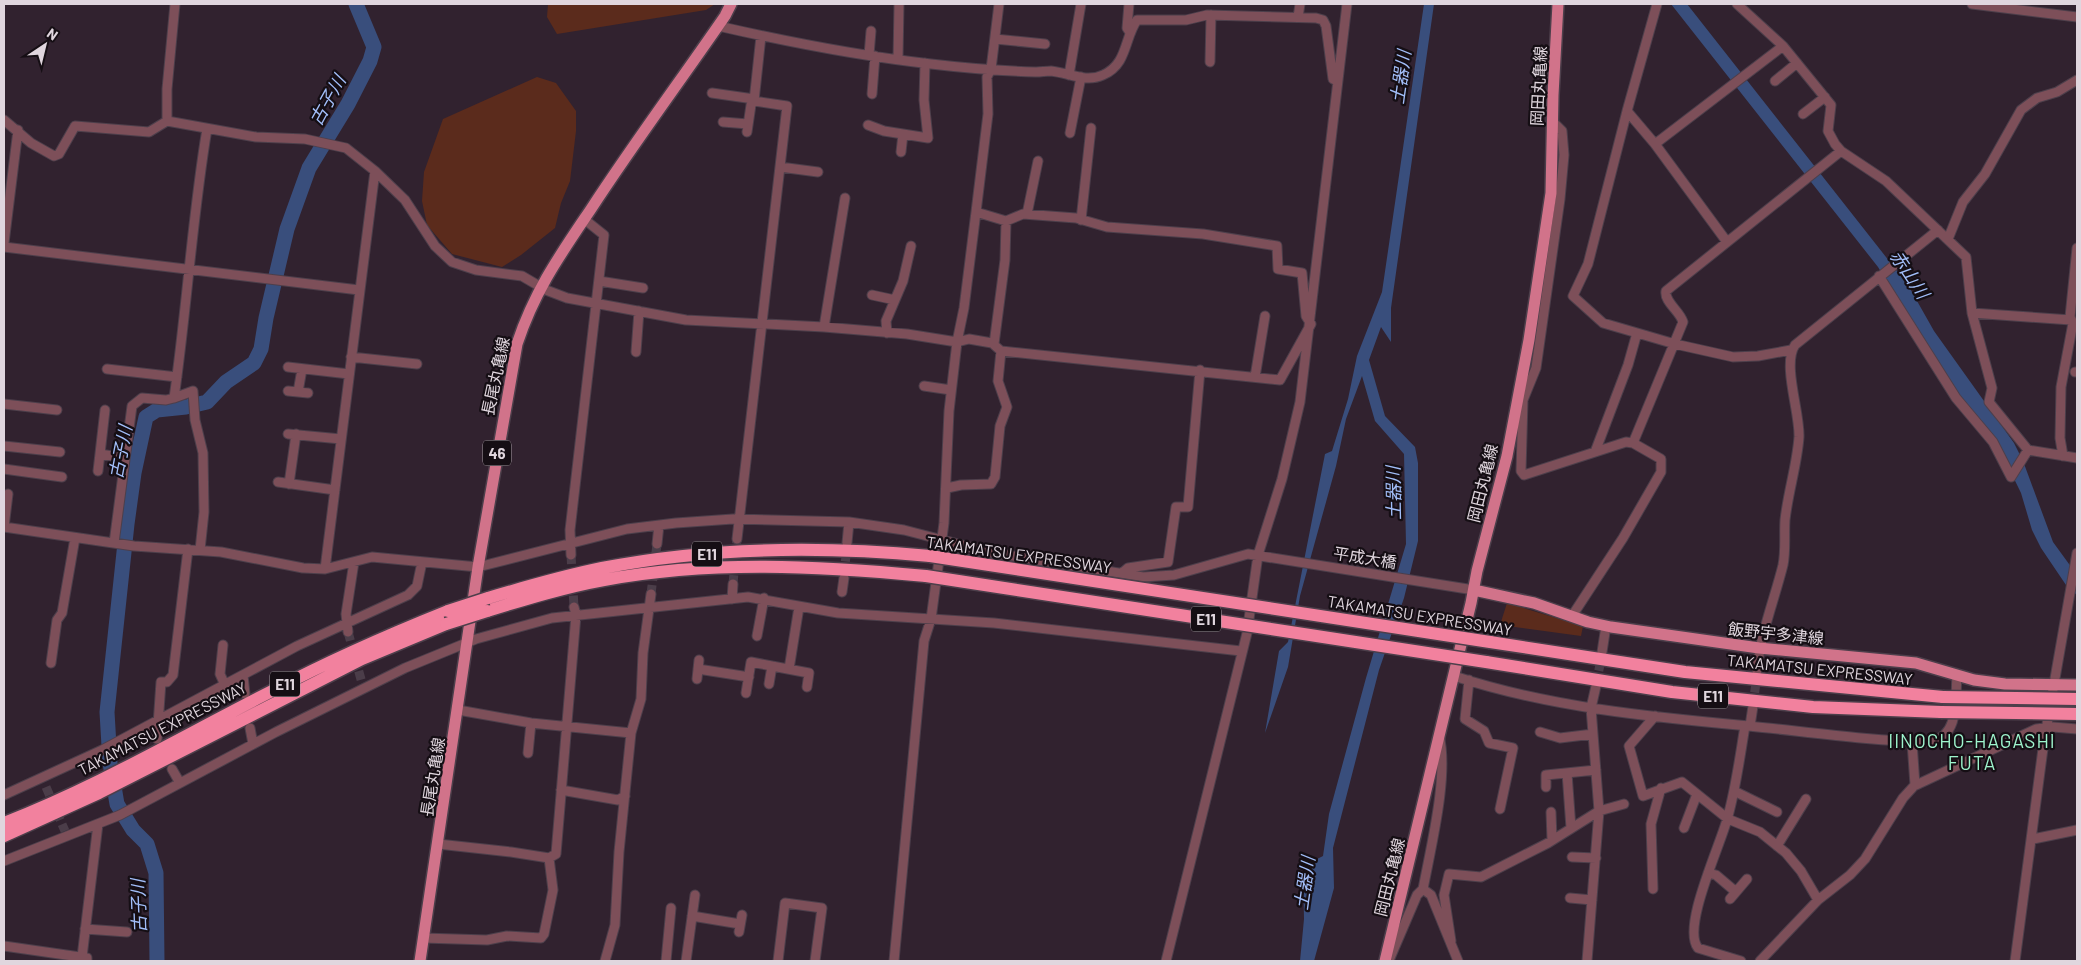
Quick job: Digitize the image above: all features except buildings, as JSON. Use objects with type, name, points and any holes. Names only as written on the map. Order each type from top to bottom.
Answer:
[{"type":"highway","name":"TAKAMATSU EXPRESSWAY","points":[[128,772],[282,686],[403,629],[448,611],[488,598],[603,568],[704,554],[808,550],[868,550],[930,556],[1685,672],[1943,697],[2077,700]]},
{"type":"highway","name":"TAKAMATSU EXPRESSWAY","points":[[4,836],[96,787],[362,659],[446,624],[545,593],[605,579],[705,568],[806,567],[926,576],[1672,692],[1813,707],[1941,712],[2077,714]]},
{"type":"highway","name":"TAKAMATSU EXPRESSWAY","points":[[4,823],[96,787]]},
{"type":"main road","name":"長尾丸亀線","points":[[420,961],[478,567],[517,344],[528,310],[541,285],[584,219],[718,26],[731,4]]},
{"type":"main road","name":"岡田丸亀線","points":[[1387,961],[1477,571],[1521,399],[1551,194],[1552,121],[1558,4]]},
{"type":"main road","name":"飯野宇多津線","points":[[1474,590],[1534,603],[1606,626],[1759,648],[1916,663],[1974,680],[2005,684],[2077,685]]},
{"type":"street","points":[[167,121],[167,89],[174,4]]},
{"type":"street","points":[[898,59],[899,4]]},
{"type":"street","points":[[894,961],[924,641],[930,619],[947,488],[951,390],[976,212],[988,114],[988,77],[991,69],[999,4]]},
{"type":"street","points":[[1068,75],[1081,4]]},
{"type":"street","points":[[718,26],[761,36],[872,56],[991,69],[1051,71],[1093,78],[1104,75],[1116,66],[1126,52],[1129,31],[1127,28],[1129,4]]},
{"type":"street","points":[[1298,17],[1300,4]]},
{"type":"street","points":[[1166,961],[1298,411],[1311,324],[1347,4]]},
{"type":"street","points":[[1657,4],[1626,111],[1588,264],[1573,296],[1603,323],[1675,344],[1733,357],[1758,356],[1791,350]]},
{"type":"street","points":[[1737,4],[1783,46],[1831,105],[1828,131],[1830,139],[1841,151],[1886,181],[1966,257],[1972,313],[1992,388],[1989,402],[2027,453],[2077,458]]},
{"type":"street","points":[[1972,4],[2077,17]]},
{"type":"street","points":[[2057,14],[2058,4]]},
{"type":"street","points":[[1129,31],[1137,20],[1186,20],[1211,15],[1316,18],[1323,20],[1326,26],[1333,80],[1338,82]]},
{"type":"street","points":[[1210,62],[1211,15]]},
{"type":"street","points":[[871,31],[872,94]]},
{"type":"street","points":[[723,122],[748,128],[751,104],[754,100],[761,36]]},
{"type":"street","points":[[995,39],[1045,44]]},
{"type":"street","points":[[1655,144],[1730,84],[1783,46]]},
{"type":"street","points":[[868,125],[928,138],[924,100],[925,63]]},
{"type":"street","points":[[1776,81],[1797,63]]},
{"type":"street","points":[[1070,133],[1081,77]]},
{"type":"street","points":[[1948,239],[1963,202],[1985,174],[2021,110],[2036,98],[2057,92],[2077,80]]},
{"type":"street","points":[[712,93],[787,106],[737,540]]},
{"type":"street","points":[[1803,114],[1824,97]]},
{"type":"street","points":[[1626,111],[1655,144],[1727,242]]},
{"type":"street","points":[[4,120],[18,130],[30,143],[54,156],[59,154],[75,126],[149,132],[167,121],[256,137],[317,141],[338,146],[357,155],[405,200],[435,246],[452,262],[476,270],[522,276],[541,285],[546,290],[567,298],[686,320],[824,327],[957,342],[969,339],[994,344],[1001,351],[1200,370],[1280,380],[1311,324]]},
{"type":"street","points":[[1081,220],[1091,128]]},
{"type":"street","points":[[174,398],[190,269],[196,193],[207,129]]},
{"type":"street","points":[[4,243],[18,130]]},
{"type":"street","points":[[901,152],[903,134]]},
{"type":"street","points":[[1633,443],[1683,322],[1681,316],[1666,298],[1666,291],[1841,151]]},
{"type":"street","points":[[1027,214],[1038,160]]},
{"type":"street","points":[[780,167],[818,172]]},
{"type":"street","points":[[325,569],[375,171]]},
{"type":"street","points":[[824,327],[844,198]]},
{"type":"street","points":[[976,212],[1006,221],[1027,214],[1081,220],[1107,227],[1203,234],[1277,246],[1278,269],[1302,273],[1306,316],[1311,324]]},
{"type":"street","points":[[571,555],[570,542],[604,236],[584,219]]},
{"type":"street","points":[[994,344],[1005,260],[1006,221]]},
{"type":"street","points":[[1757,672],[1759,648],[1772,611],[1783,562],[1786,520],[1797,462],[1800,421],[1789,364],[1791,350],[1896,262],[1938,230]]},
{"type":"street","points":[[886,333],[886,321],[903,280],[911,246]]},
{"type":"street","points":[[4,247],[359,290]]},
{"type":"street","points":[[2063,456],[2060,438],[2061,387],[2073,323],[2071,320],[2077,248]]},
{"type":"street","points":[[1879,276],[1956,398],[1993,442],[2011,476],[2027,453]]},
{"type":"street","points":[[598,281],[643,288]]},
{"type":"street","points":[[872,295],[895,300]]},
{"type":"street","points":[[636,352],[639,312]]},
{"type":"street","points":[[1972,313],[2071,320]]},
{"type":"street","points":[[1255,377],[1266,316]]},
{"type":"street","points":[[1596,452],[1628,365],[1637,333]]},
{"type":"street","points":[[947,488],[961,485],[991,484],[995,477],[1000,426],[1007,407],[998,381],[1001,351]]},
{"type":"street","points":[[351,357],[416,364]]},
{"type":"street","points":[[288,367],[349,374]]},
{"type":"street","points":[[107,369],[177,377]]},
{"type":"street","points":[[302,369],[293,392],[308,394]]},
{"type":"street","points":[[1121,574],[1128,568],[1168,562],[1176,507],[1188,507],[1200,370]]},
{"type":"street","points":[[924,386],[951,390]]},
{"type":"street","points":[[115,544],[130,414],[136,400],[148,397],[166,400],[193,391],[194,410],[204,453],[204,512],[200,550]]},
{"type":"street","points":[[1521,399],[1521,470],[1524,475],[1626,442],[1633,443],[1661,459],[1661,472],[1623,538],[1572,616]]},
{"type":"street","points":[[4,404],[57,410]]},
{"type":"street","points":[[98,471],[105,410]]},
{"type":"street","points":[[289,484],[292,434],[341,439]]},
{"type":"street","points":[[4,446],[60,452]]},
{"type":"street","points":[[100,454],[124,458]]},
{"type":"street","points":[[4,469],[62,477]]},
{"type":"street","points":[[278,482],[335,490]]},
{"type":"street","points":[[10,494],[4,527],[115,544],[220,552],[303,568],[325,569],[372,557],[478,567]]},
{"type":"street","name":"平成大橋","points":[[478,567],[627,529],[739,519],[849,522],[904,530],[989,552],[1143,577],[1174,575],[1232,556],[1262,555],[1474,590]]},
{"type":"street","points":[[847,543],[849,522]]},
{"type":"street","points":[[657,544],[659,525]]},
{"type":"street","points":[[51,663],[75,538]]},
{"type":"street","points":[[157,739],[161,682],[167,682],[173,675],[188,549]]},
{"type":"street","points":[[2015,961],[2033,839],[2046,728],[2077,553]]},
{"type":"street","points":[[348,627],[346,614],[354,562]]},
{"type":"street","points":[[4,795],[44,783],[243,675],[348,627],[413,591],[417,586],[422,562]]},
{"type":"street","points":[[842,592],[844,578]]},
{"type":"street","points":[[732,599],[733,584]]},
{"type":"street","points":[[607,961],[615,925],[619,852],[631,733],[641,699],[643,653],[651,594]]},
{"type":"street","points":[[4,861],[66,834],[120,815],[364,685],[468,642],[575,611],[650,608],[732,599],[764,598],[799,607],[838,613],[994,623],[1241,651]]},
{"type":"street","points":[[757,636],[764,598]]},
{"type":"street","points":[[789,669],[799,607]]},
{"type":"street","points":[[438,844],[549,858],[556,854],[575,611]]},
{"type":"street","points":[[1602,652],[1606,626]]},
{"type":"street","points":[[223,645],[220,674],[225,685]]},
{"type":"street","points":[[746,693],[751,662],[809,673],[807,687]]},
{"type":"street","points":[[769,684],[772,666]]},
{"type":"street","points":[[698,669],[749,677]]},
{"type":"street","points":[[243,675],[245,694]]},
{"type":"street","points":[[1454,676],[1488,687],[1591,708],[1848,738],[1912,742],[1940,740],[1951,728],[1954,720],[1957,675]]},
{"type":"street","points":[[1469,680],[1465,719],[1484,731],[1489,743],[1513,748],[1500,809]]},
{"type":"street","points":[[1587,961],[1599,811],[1591,708],[1596,686]]},
{"type":"street","points":[[1741,961],[1704,950],[1696,944],[1693,937],[1708,872],[1728,819],[1753,706]]},
{"type":"street","points":[[458,710],[531,723],[631,733]]},
{"type":"street","points":[[1655,716],[1629,746],[1643,796],[1682,782],[1728,819],[1760,832],[1786,853],[1801,871],[1818,900]]},
{"type":"street","points":[[528,753],[531,723]]},
{"type":"street","points":[[250,728],[253,744]]},
{"type":"street","points":[[1760,961],[1818,900],[1850,875],[1865,859],[1902,798],[1915,785],[2022,735],[2046,728],[2077,729]]},
{"type":"street","points":[[1540,732],[1560,738],[1593,734]]},
{"type":"street","points":[[1387,961],[1417,895],[1423,888],[1441,788],[1442,746],[1439,734]]},
{"type":"street","points":[[1912,742],[1915,785]]},
{"type":"street","points":[[172,769],[180,783]]},
{"type":"street","points":[[1546,787],[1546,775],[1596,770]]},
{"type":"street","points":[[1567,773],[1571,828]]},
{"type":"street","points":[[1653,889],[1651,824],[1661,788]]},
{"type":"street","points":[[561,790],[618,800],[625,796]]},
{"type":"street","points":[[1734,791],[1777,812]]},
{"type":"street","points":[[1684,828],[1697,794]]},
{"type":"street","points":[[1777,846],[1806,799]]},
{"type":"street","points":[[1451,941],[1444,895],[1449,874],[1481,877],[1552,840],[1599,811],[1624,804]]},
{"type":"street","points":[[1551,812],[1552,840]]},
{"type":"street","points":[[4,946],[84,959],[85,930],[98,824]]},
{"type":"street","points":[[2033,839],[2077,830]]},
{"type":"street","points":[[1572,857],[1596,858]]},
{"type":"street","points":[[423,938],[487,940],[507,936],[541,938],[544,934],[553,890],[549,858]]},
{"type":"street","points":[[1708,872],[1716,875],[1733,895],[1747,879]]},
{"type":"street","points":[[1423,888],[1431,895],[1458,961]]},
{"type":"street","points":[[686,961],[696,895]]},
{"type":"street","points":[[1570,898],[1592,900]]},
{"type":"street","points":[[778,961],[785,903],[822,908],[815,961]]},
{"type":"street","points":[[666,961],[671,908]]},
{"type":"street","points":[[692,916],[740,924]]},
{"type":"street","points":[[85,930],[127,932]]},
{"type":"shaded area","points":[[548,4],[715,4],[706,10],[557,34],[547,17]]},
{"type":"shaded area","points":[[537,77],[556,83],[576,111],[576,131],[570,181],[561,203],[555,228],[521,255],[502,267],[452,254],[427,225],[422,201],[424,172],[443,119]]},
{"type":"shaded area","points":[[1507,603],[1583,626],[1581,636],[1500,625]]},
{"type":"water","name":"土器川","points":[[1424,4],[1434,4],[1391,308],[1391,342],[1381,327],[1369,360],[1385,416],[1415,447],[1418,463],[1418,541],[1404,598],[1379,670],[1333,848],[1334,888],[1314,961],[1300,961],[1304,919],[1303,871],[1310,883],[1313,861],[1323,856],[1329,814],[1366,678],[1406,544],[1404,454],[1375,421],[1362,376],[1346,419],[1336,466],[1300,596],[1288,667],[1265,733],[1279,651],[1288,642],[1325,454],[1332,451],[1348,399],[1357,356],[1382,292]]},
{"type":"water","points":[[1671,4],[1687,4],[1908,285],[1934,331],[2014,443],[2023,461],[2053,542],[2077,575],[2077,595],[2066,585],[2041,548],[2032,530],[2021,493],[2000,450],[1967,406],[1921,338],[1878,267]]},
{"type":"waterway","name":"古子川","points":[[157,961],[156,873],[147,844],[133,830],[117,804],[110,763],[107,712],[134,473],[146,417],[157,410],[186,407],[207,402],[226,382],[254,363],[261,349],[266,318],[287,229],[309,168],[348,104],[370,61],[374,47],[356,4]]},
{"type":"tunnel","points":[[733,584],[737,539]]},
{"type":"tunnel","points":[[651,594],[657,544]]},
{"type":"tunnel","points":[[844,575],[847,546]]},
{"type":"tunnel","points":[[571,555],[574,607]]},
{"type":"tunnel","points":[[348,632],[362,683]]},
{"type":"tunnel","points":[[1596,684],[1602,655]]},
{"type":"tunnel","points":[[1753,706],[1757,674]]},
{"type":"tunnel","points":[[46,787],[65,831]]},
{"type":"district","name":"IINOCHO-HAGASHI FUTA","points":[[1972,751]]},
{"type":"water label","name":"赤山川","points":[[1910,274]]}]
